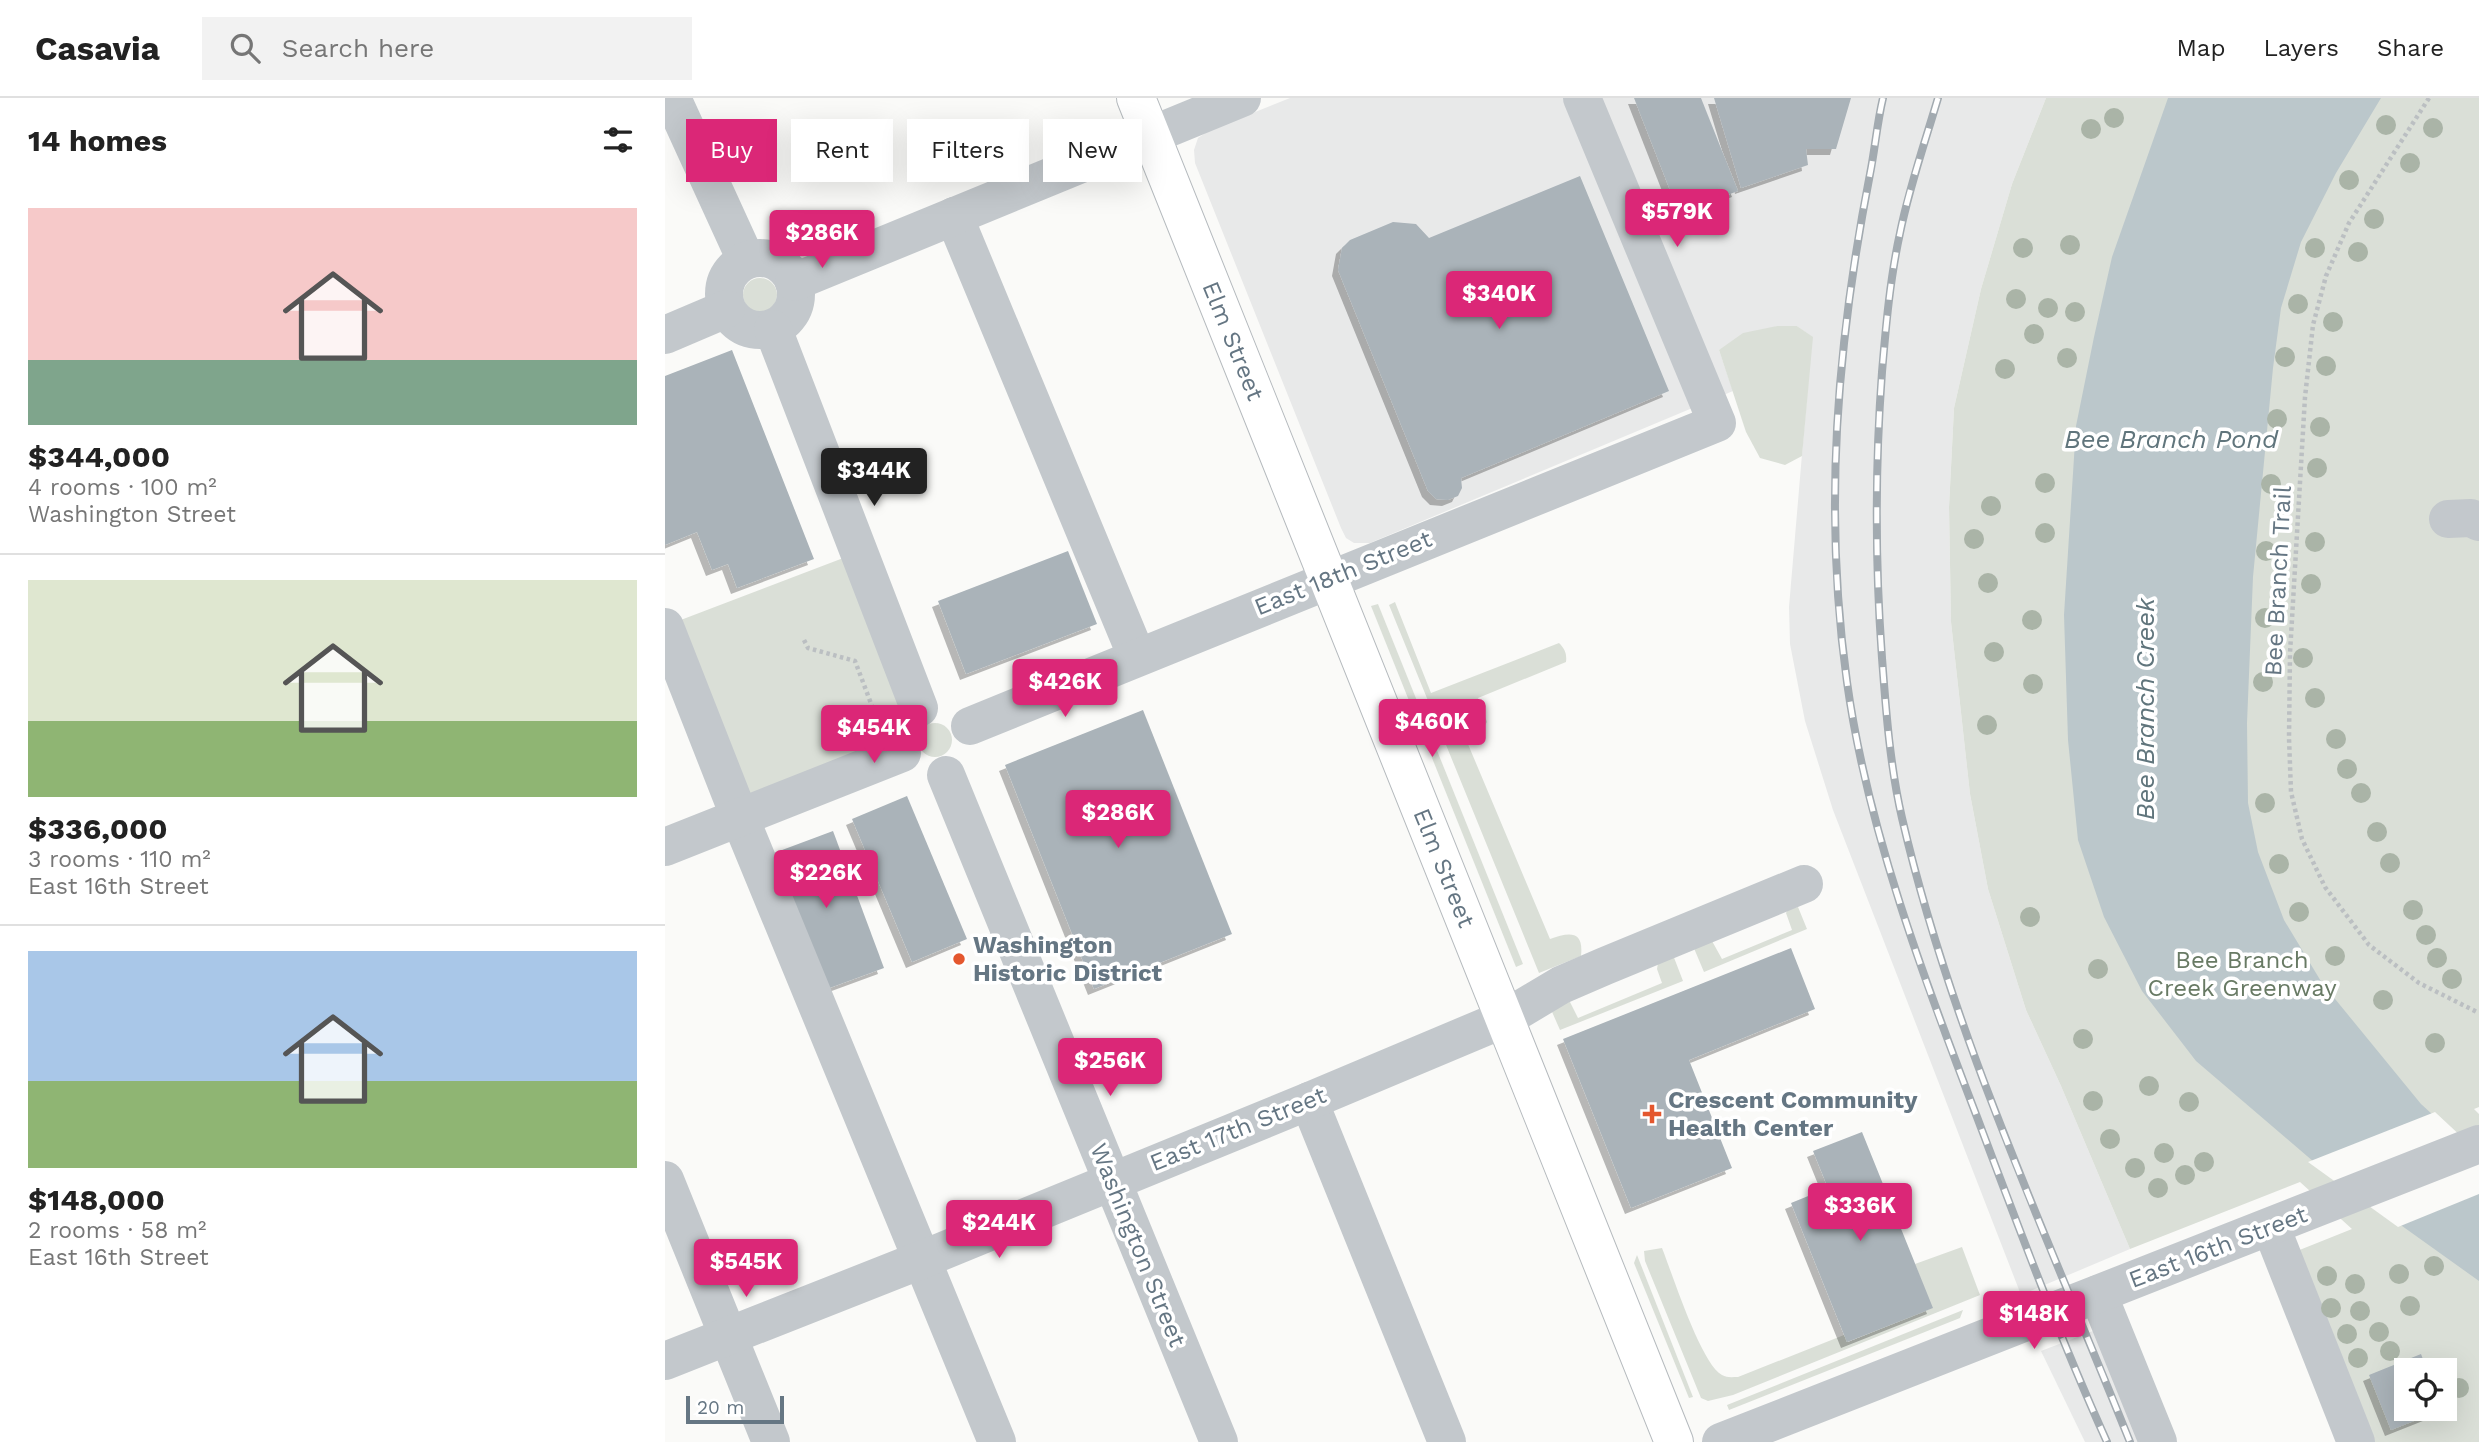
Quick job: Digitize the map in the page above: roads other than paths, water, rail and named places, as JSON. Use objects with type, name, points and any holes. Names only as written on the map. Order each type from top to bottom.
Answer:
[{"type":"main road","name":"Elm Street","points":[[1136,98],[1674,1442]]},
{"type":"street","points":[[672,98],[746,261]]},
{"type":"street","points":[[795,282],[1242,98]]},
{"type":"street","name":"East 18th Street","points":[[969,726],[1717,423],[1582,98]]},
{"type":"street","points":[[954,216],[1137,657]]},
{"type":"street","points":[[769,259],[789,271],[795,282],[796,304],[783,323],[773,329],[755,331],[746,328],[738,324],[726,309],[724,286],[729,276],[746,261],[769,259]]},
{"type":"street","points":[[665,335],[726,309]]},
{"type":"street","points":[[773,329],[919,708]]},
{"type":"street","points":[[665,627],[740,818],[997,1442]]},
{"type":"street","points":[[933,704],[948,706],[961,714],[969,726],[973,741],[969,756],[960,768],[946,775],[920,773],[909,765],[902,753],[899,740],[902,728],[909,716],[919,708],[933,704]]},
{"type":"street","points":[[665,848],[902,753]]},
{"type":"street","name":"Washington Street","points":[[946,775],[1219,1442]]},
{"type":"street","name":"East 17th Street","points":[[665,1362],[1308,1101],[1504,1018],[1561,985],[1804,884]]},
{"type":"street","points":[[1308,1101],[1447,1442]]},
{"type":"street","name":"East 16th Street","points":[[1721,1442],[2479,1144]]},
{"type":"street","points":[[665,1180],[771,1442]]},
{"type":"street","points":[[2271,1227],[2356,1442]]},
{"type":"street","points":[[2098,1294],[2158,1442]]},
{"type":"water","name":"Bee Branch Pond","points":[[2168,98],[2381,98],[2336,173],[2301,242],[2281,308],[2253,577],[2247,723],[2248,803],[2258,852],[2284,920],[2322,983],[2421,1104],[2479,1157],[2479,1281],[2321,1168],[2196,1061],[2142,991],[2104,917],[2078,840],[2068,740],[2064,615],[2076,426],[2112,257]]},
{"type":"railway","points":[[1883,98],[1849,300],[1837,427],[1836,554],[1840,618],[1856,737],[1883,847],[1918,957],[2039,1281],[2107,1442]]},
{"type":"railway","points":[[1938,98],[1900,233],[1891,285],[1882,372],[1877,550],[1882,658],[1891,758],[1902,818],[1923,898],[1974,1056],[2130,1442]]},
{"type":"place","name":"Washington Historic District","points":[[959,959]]},
{"type":"place","name":"Crescent Community Health Center","points":[[1652,1114]]},
{"type":"water label","name":"Bee Branch Creek","points":[[2145,709]]},
{"type":"park label","name":"Bee Branch Creek Greenway","points":[[2242,974]]}]
